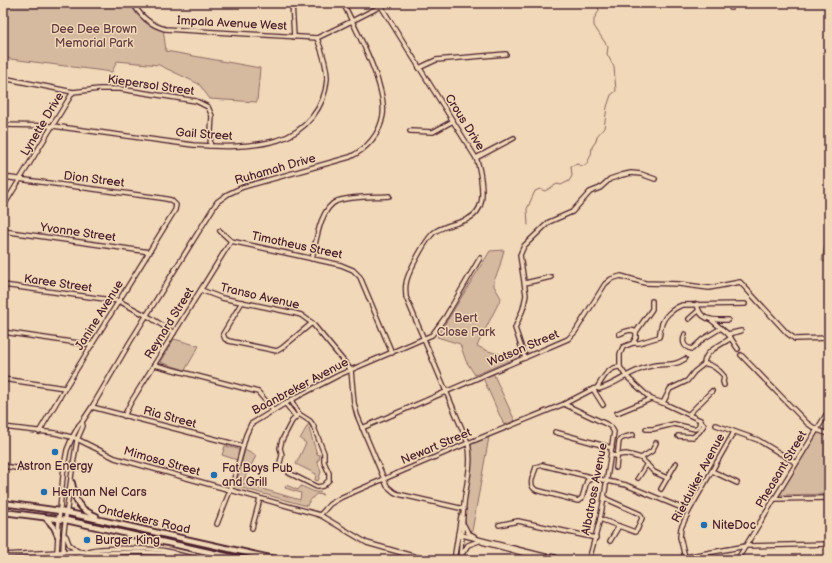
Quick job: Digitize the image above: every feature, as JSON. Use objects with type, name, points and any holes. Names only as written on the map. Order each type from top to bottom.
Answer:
[{"type":"main road","points":[[72,483],[75,499],[80,507],[89,513],[108,521]]},
{"type":"main road","name":"Ontdekkers Road","points":[[3,503],[67,512],[279,560]]},
{"type":"main road","name":"Ontdekkers Road","points":[[3,512],[66,520],[244,560]]},
{"type":"main road","points":[[45,517],[54,527],[58,536]]},
{"type":"main road","points":[[529,555],[538,560]]},
{"type":"street","name":"Impala Avenue West","points":[[133,3],[140,15],[146,21],[165,29],[317,38]]},
{"type":"street","points":[[292,3],[294,37]]},
{"type":"street","name":"Ruhamah Drive","points":[[57,552],[64,466],[67,450],[72,438],[212,209],[222,198],[243,187],[350,157],[364,149],[378,131],[383,115],[381,95],[374,71],[343,3]]},
{"type":"street","points":[[317,38],[352,22],[380,5],[387,3]]},
{"type":"street","points":[[728,3],[730,4],[730,8]]},
{"type":"street","name":"Crous Drive","points":[[380,5],[479,165],[482,195],[479,209],[467,220],[440,229],[433,233],[406,280],[405,288],[406,297],[468,443],[470,464],[460,536],[460,559]]},
{"type":"street","name":"Gail Street","points":[[3,125],[53,126],[210,146],[242,146],[278,140],[304,127],[311,120],[322,99],[327,79],[323,55],[317,38]]},
{"type":"street","points":[[419,68],[436,60],[506,54]]},
{"type":"street","name":"Kiepersol Street","points":[[3,78],[73,92],[99,89],[120,89],[196,101],[208,107],[212,116],[210,146]]},
{"type":"street","name":"Lynette Drive","points":[[3,207],[73,92]]},
{"type":"street","points":[[410,131],[433,132],[453,121]]},
{"type":"street","points":[[476,158],[514,138]]},
{"type":"street","points":[[525,358],[515,328],[525,303],[525,282],[521,260],[522,250],[527,242],[549,222],[572,212],[590,192],[600,188],[613,178],[622,174],[636,174],[655,179]]},
{"type":"street","name":"Dion Street","points":[[3,177],[161,198],[173,201],[176,205],[176,210]]},
{"type":"street","points":[[312,259],[324,214],[333,203],[345,199],[389,196]]},
{"type":"street","name":"Janine Avenue","points":[[39,432],[176,210]]},
{"type":"street","name":"Timotheus Street","points":[[220,231],[231,241],[349,267],[357,273],[392,353]]},
{"type":"street","name":"Yvonne Street","points":[[3,232],[150,252]]},
{"type":"street","name":"Reynard Street","points":[[124,416],[131,402],[231,241]]},
{"type":"street","name":"Baanbreker Avenue","points":[[217,524],[233,483],[242,446],[248,429],[252,424],[285,403],[350,370],[430,337],[436,331],[480,258]]},
{"type":"street","name":"Watson Street","points":[[362,428],[563,342],[572,336],[605,284],[614,278],[621,276],[645,283],[679,284],[709,288],[740,282],[790,336],[795,339],[829,338]]},
{"type":"street","points":[[525,282],[551,277]]},
{"type":"street","name":"Karee Street","points":[[3,285],[119,301],[174,333]]},
{"type":"street","name":"Transo Avenue","points":[[201,290],[214,296],[301,315],[312,323],[350,370]]},
{"type":"street","points":[[633,343],[636,337],[636,332],[652,309],[652,301]]},
{"type":"street","points":[[242,302],[223,334],[225,339],[229,341],[276,350],[282,348],[312,323]]},
{"type":"street","points":[[697,304],[700,314],[728,334],[738,349]]},
{"type":"street","points":[[678,436],[689,438],[695,436],[703,427],[703,424],[700,420],[689,414],[651,399],[626,376],[620,367],[622,349],[624,346],[633,343],[639,343],[657,338],[660,335],[663,322],[673,310],[682,305],[745,304]]},
{"type":"street","points":[[689,319],[698,311]]},
{"type":"street","points":[[710,320],[728,320]]},
{"type":"street","points":[[685,334],[683,344],[692,349],[705,338],[721,328]]},
{"type":"street","points":[[619,334],[632,329],[636,332]]},
{"type":"street","points":[[728,334],[741,331]]},
{"type":"street","points":[[3,332],[92,345]]},
{"type":"street","points":[[704,364],[704,358],[708,354],[731,338]]},
{"type":"street","points":[[741,355],[807,423],[816,430],[829,434]]},
{"type":"street","name":"Newart Street","points":[[320,515],[335,501],[468,443],[564,404],[595,389],[604,388],[626,376],[651,366],[677,364],[685,359]]},
{"type":"street","points":[[663,403],[670,389],[687,381],[696,370],[704,364],[710,364],[724,376],[724,385]]},
{"type":"street","points":[[155,365],[258,392],[273,411]]},
{"type":"street","points":[[603,405],[595,389],[609,371],[614,367],[620,367]]},
{"type":"street","points":[[350,370],[354,403],[362,428],[387,486],[394,492],[463,508]]},
{"type":"street","points":[[3,379],[65,388]]},
{"type":"street","points":[[689,414],[712,391]]},
{"type":"street","points":[[617,413],[651,399]]},
{"type":"street","points":[[291,400],[297,415]]},
{"type":"street","points":[[285,403],[297,415],[310,421],[313,425],[324,453],[324,462],[329,480],[323,486],[317,487],[290,473]]},
{"type":"street","name":"Albatross Avenue","points":[[564,404],[610,426],[614,432],[600,519],[589,560]]},
{"type":"street","name":"Ria Street","points":[[92,407],[242,446]]},
{"type":"street","name":"Pheasant Street","points":[[737,560],[829,410]]},
{"type":"street","points":[[281,468],[279,466],[282,455],[280,446],[292,421],[297,415]]},
{"type":"street","points":[[646,429],[653,429],[674,424],[695,429],[699,426],[700,420]]},
{"type":"street","name":"Ruhamah Drive","points":[[63,552],[64,531],[77,440],[83,426],[82,422]]},
{"type":"street","points":[[716,424],[758,440],[796,463]]},
{"type":"street","name":"Mimosa Street","points":[[3,427],[72,438],[115,458],[229,491],[320,515],[367,543],[427,560]]},
{"type":"street","points":[[555,432],[612,448]]},
{"type":"street","name":"Rietduiker Avenue","points":[[685,557],[680,531],[689,511],[734,432]]},
{"type":"street","points":[[616,468],[620,441],[622,438],[633,435]]},
{"type":"street","points":[[641,458],[652,451],[656,443]]},
{"type":"street","points":[[611,456],[629,454],[641,458],[654,472],[667,478]]},
{"type":"street","points":[[661,489],[676,463]]},
{"type":"street","points":[[638,478],[647,464]]},
{"type":"street","points":[[593,478],[587,481],[582,498],[576,501],[534,489],[531,483],[537,466],[542,465],[626,485],[689,511]]},
{"type":"street","points":[[3,466],[22,468]]},
{"type":"street","points":[[712,471],[737,483]]},
{"type":"street","points":[[600,519],[636,532],[642,517],[639,514],[604,498]]},
{"type":"street","points":[[775,499],[829,498]]},
{"type":"street","points":[[252,528],[260,499]]},
{"type":"street","name":"Crous Drive","points":[[454,560],[460,536],[463,508]]},
{"type":"street","points":[[463,516],[467,531],[480,540],[529,555],[553,559]]},
{"type":"street","points":[[499,525],[518,520],[596,538]]},
{"type":"street","points":[[610,541],[619,526]]},
{"type":"street","points":[[64,531],[68,544],[77,551]]},
{"type":"street","points":[[460,536],[553,559]]},
{"type":"street","points":[[460,559],[466,546],[480,540]]},
{"type":"street","points":[[678,560],[685,557],[746,546],[829,544]]},
{"type":"street","points":[[3,554],[88,551],[123,548],[169,551],[200,560]]},
{"type":"green space","name":"Dee Dee Brown Memorial Park","points":[[3,3],[131,3],[137,12],[149,21],[163,28],[166,51],[260,68],[257,102],[210,99],[199,84],[159,65],[117,61],[112,72],[3,58]]},
{"type":"green space","points":[[829,238],[829,263],[822,261],[825,244]]},
{"type":"green space","name":"Bert Close Park","points":[[504,250],[494,281],[494,286],[501,298],[477,346],[499,354],[522,354],[507,359],[509,361],[475,375],[466,361],[460,344],[437,337],[490,251]]},
{"type":"green space","points":[[174,339],[199,346],[185,370],[160,362]]},
{"type":"green space","points":[[493,373],[515,421],[504,425],[483,378]]},
{"type":"green space","points":[[309,423],[311,428],[309,429],[317,454],[320,455],[319,460],[317,460],[321,472],[318,481],[315,480],[316,474],[296,464],[306,443],[300,439]]},
{"type":"green space","points":[[818,432],[829,436],[829,494],[779,495]]},
{"type":"green space","points":[[489,437],[472,531],[466,528],[465,518],[466,497],[472,455],[471,444]]},
{"type":"green space","points":[[225,446],[238,449],[240,454],[237,460],[222,455]]},
{"type":"green space","points":[[245,450],[256,456],[242,483],[300,500],[301,493],[285,488],[286,485],[298,490],[301,486],[315,492],[320,492],[323,495],[316,494],[307,506],[235,486]]},
{"type":"waterway","points":[[528,225],[527,209],[535,191],[540,189],[545,191],[557,184],[561,185],[569,181],[572,176],[571,166],[578,164],[581,166],[586,165],[597,136],[604,128],[607,107],[611,95],[616,91],[614,67],[607,54],[608,47],[594,26],[594,19],[599,11],[598,3]]},
{"type":"tunnel","points":[[281,468],[289,473]]},
{"type":"place","name":"Astron Energy","points":[[55,452]]},
{"type":"place","name":"Fat Boys Pub and Grill","points":[[214,475]]},
{"type":"place","name":"Herman Nel Cars","points":[[44,492]]},
{"type":"place","name":"NiteDoc","points":[[704,525]]},
{"type":"place","name":"Burger King","points":[[87,540]]}]
